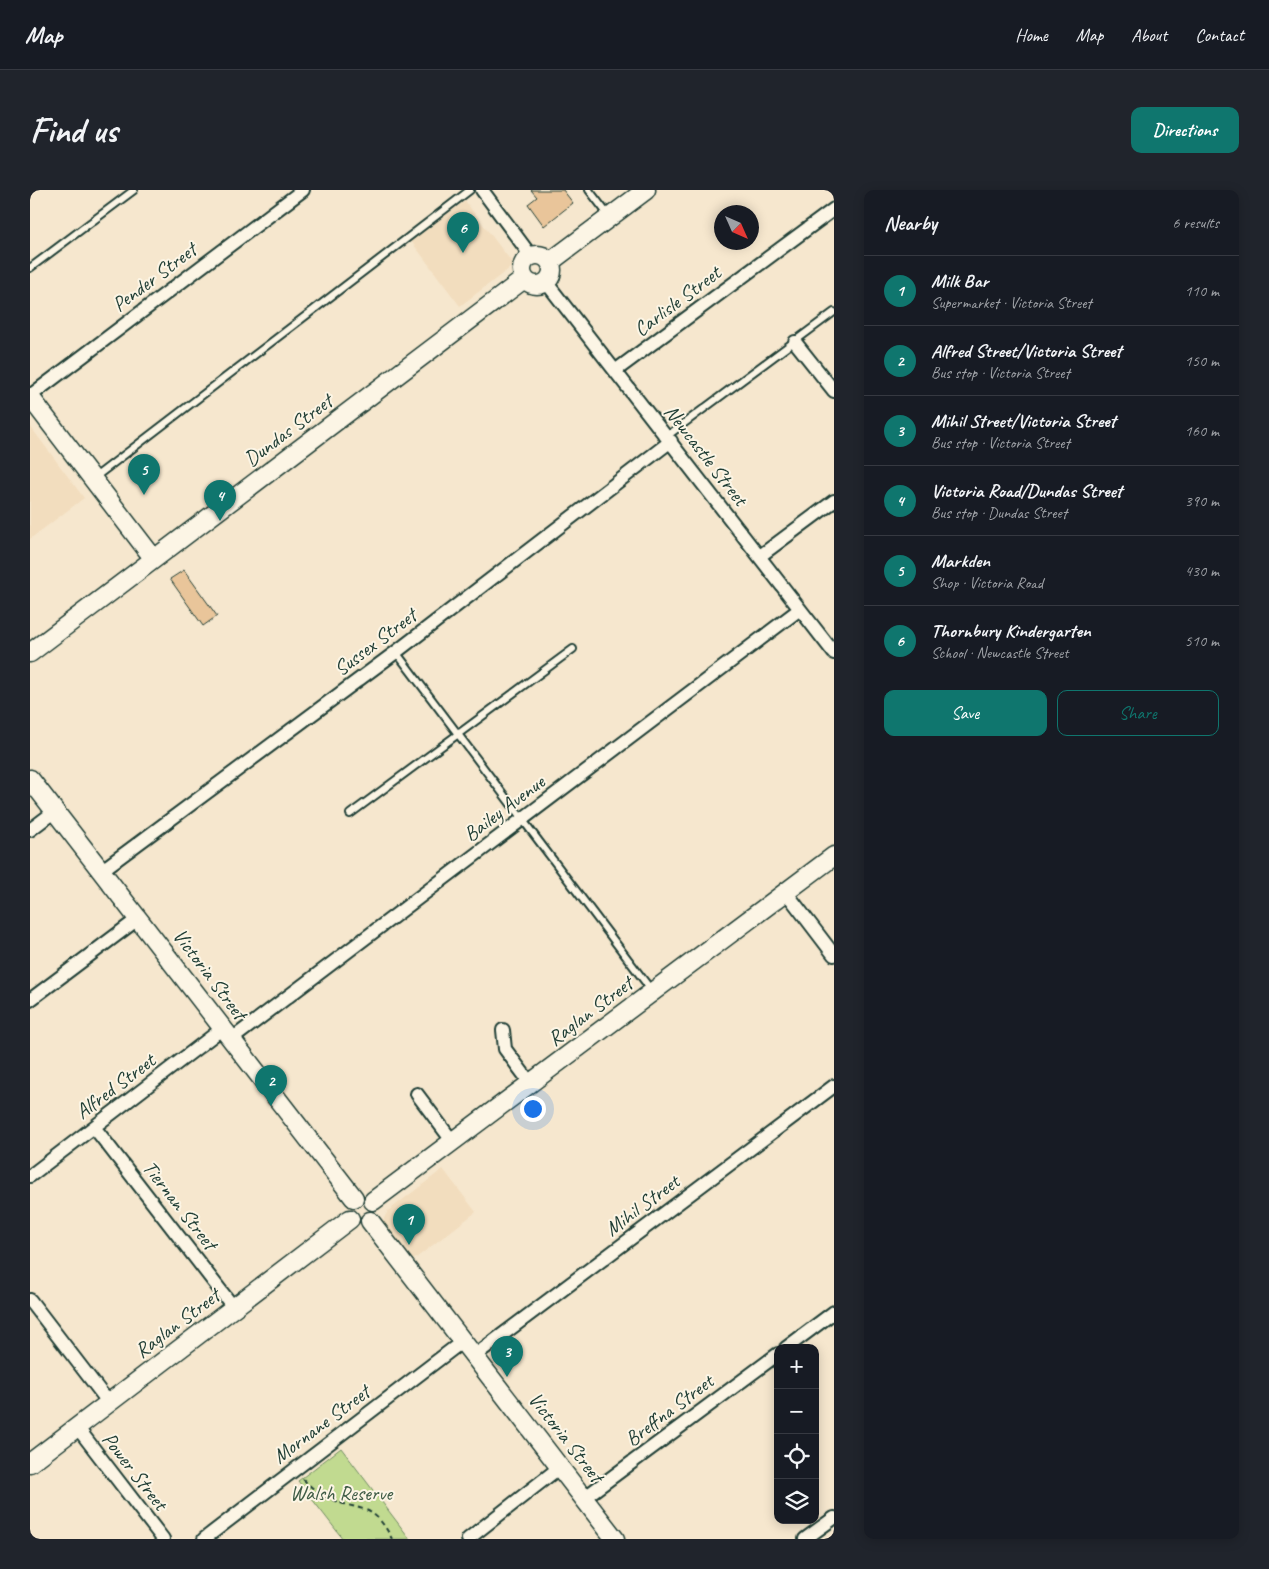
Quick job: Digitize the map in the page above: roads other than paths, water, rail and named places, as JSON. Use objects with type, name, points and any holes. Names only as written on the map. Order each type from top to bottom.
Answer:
[{"type":"street","name":"Pender Street","points":[[30,396],[303,190]]},
{"type":"street","points":[[482,190],[531,256]]},
{"type":"street","points":[[550,262],[646,190]]},
{"type":"street","name":"Carlisle Street","points":[[615,371],[834,208]]},
{"type":"street","points":[[531,256],[544,256],[550,262],[551,275],[546,282],[532,284],[524,278],[522,266],[531,256]]},
{"type":"street","name":"Dundas Street","points":[[30,653],[524,278]]},
{"type":"street","name":"Newcastle Street","points":[[546,282],[834,653]]},
{"type":"street","points":[[795,342],[834,391]]},
{"type":"street","points":[[30,396],[154,559]]},
{"type":"street","name":"Sussex Street","points":[[101,871],[396,652],[669,439]]},
{"type":"street","points":[[760,556],[834,500]]},
{"type":"street","name":"Bailey Avenue","points":[[228,1034],[522,819],[800,609]]},
{"type":"street","name":"Victoria Street","points":[[30,779],[354,1198]]},
{"type":"street","points":[[30,830],[55,811]]},
{"type":"street","name":"Raglan Street","points":[[373,1202],[834,856]]},
{"type":"street","points":[[786,892],[834,955]]},
{"type":"street","points":[[30,1000],[139,918]]},
{"type":"street","points":[[503,1030],[504,1049],[531,1084]]},
{"type":"street","name":"Alfred Street","points":[[30,1176],[94,1126],[228,1034]]},
{"type":"street","name":"Mihil Street","points":[[474,1356],[834,1086]]},
{"type":"street","points":[[417,1094],[454,1142]]},
{"type":"street","name":"Tiernan Street","points":[[94,1126],[234,1308]]},
{"type":"street","points":[[362,1196],[373,1202],[376,1212],[370,1222],[362,1224],[350,1219],[348,1205],[354,1198],[362,1196]]},
{"type":"street","name":"Raglan Street","points":[[30,1462],[350,1219]]},
{"type":"street","name":"Victoria Street","points":[[370,1222],[615,1539]]},
{"type":"street","points":[[30,1300],[108,1403]]},
{"type":"street","points":[[791,1344],[834,1312]]},
{"type":"street","name":"Mornane Street","points":[[204,1539],[463,1341]]},
{"type":"street","name":"Breffna Street","points":[[584,1498],[774,1357]]},
{"type":"street","name":"Power Street","points":[[77,1427],[163,1539]]},
{"type":"street","points":[[468,1539],[560,1467]]},
{"type":"street","points":[[805,1539],[834,1518]]},
{"type":"lane","points":[[30,268],[134,190]]},
{"type":"lane","points":[[93,479],[470,190]]},
{"type":"lane","points":[[590,190],[610,217]]},
{"type":"lane","points":[[669,439],[834,312]]},
{"type":"lane","points":[[350,814],[573,649]]},
{"type":"lane","points":[[396,652],[653,992]]},
{"type":"place","name":"Thornbury Kindergarten","points":[[463,253]]},
{"type":"place","name":"Markden","points":[[144,495]]},
{"type":"place","name":"Victoria Road/Dundas Street","points":[[220,521]]},
{"type":"place","name":"Alfred Street/Victoria Street","points":[[271,1106]]},
{"type":"place","name":"Milk Bar","points":[[409,1245]]},
{"type":"place","name":"Mihil Street/Victoria Street","points":[[507,1377]]},
{"type":"park label","name":"Walsh Reserve","points":[[341,1493]]}]
